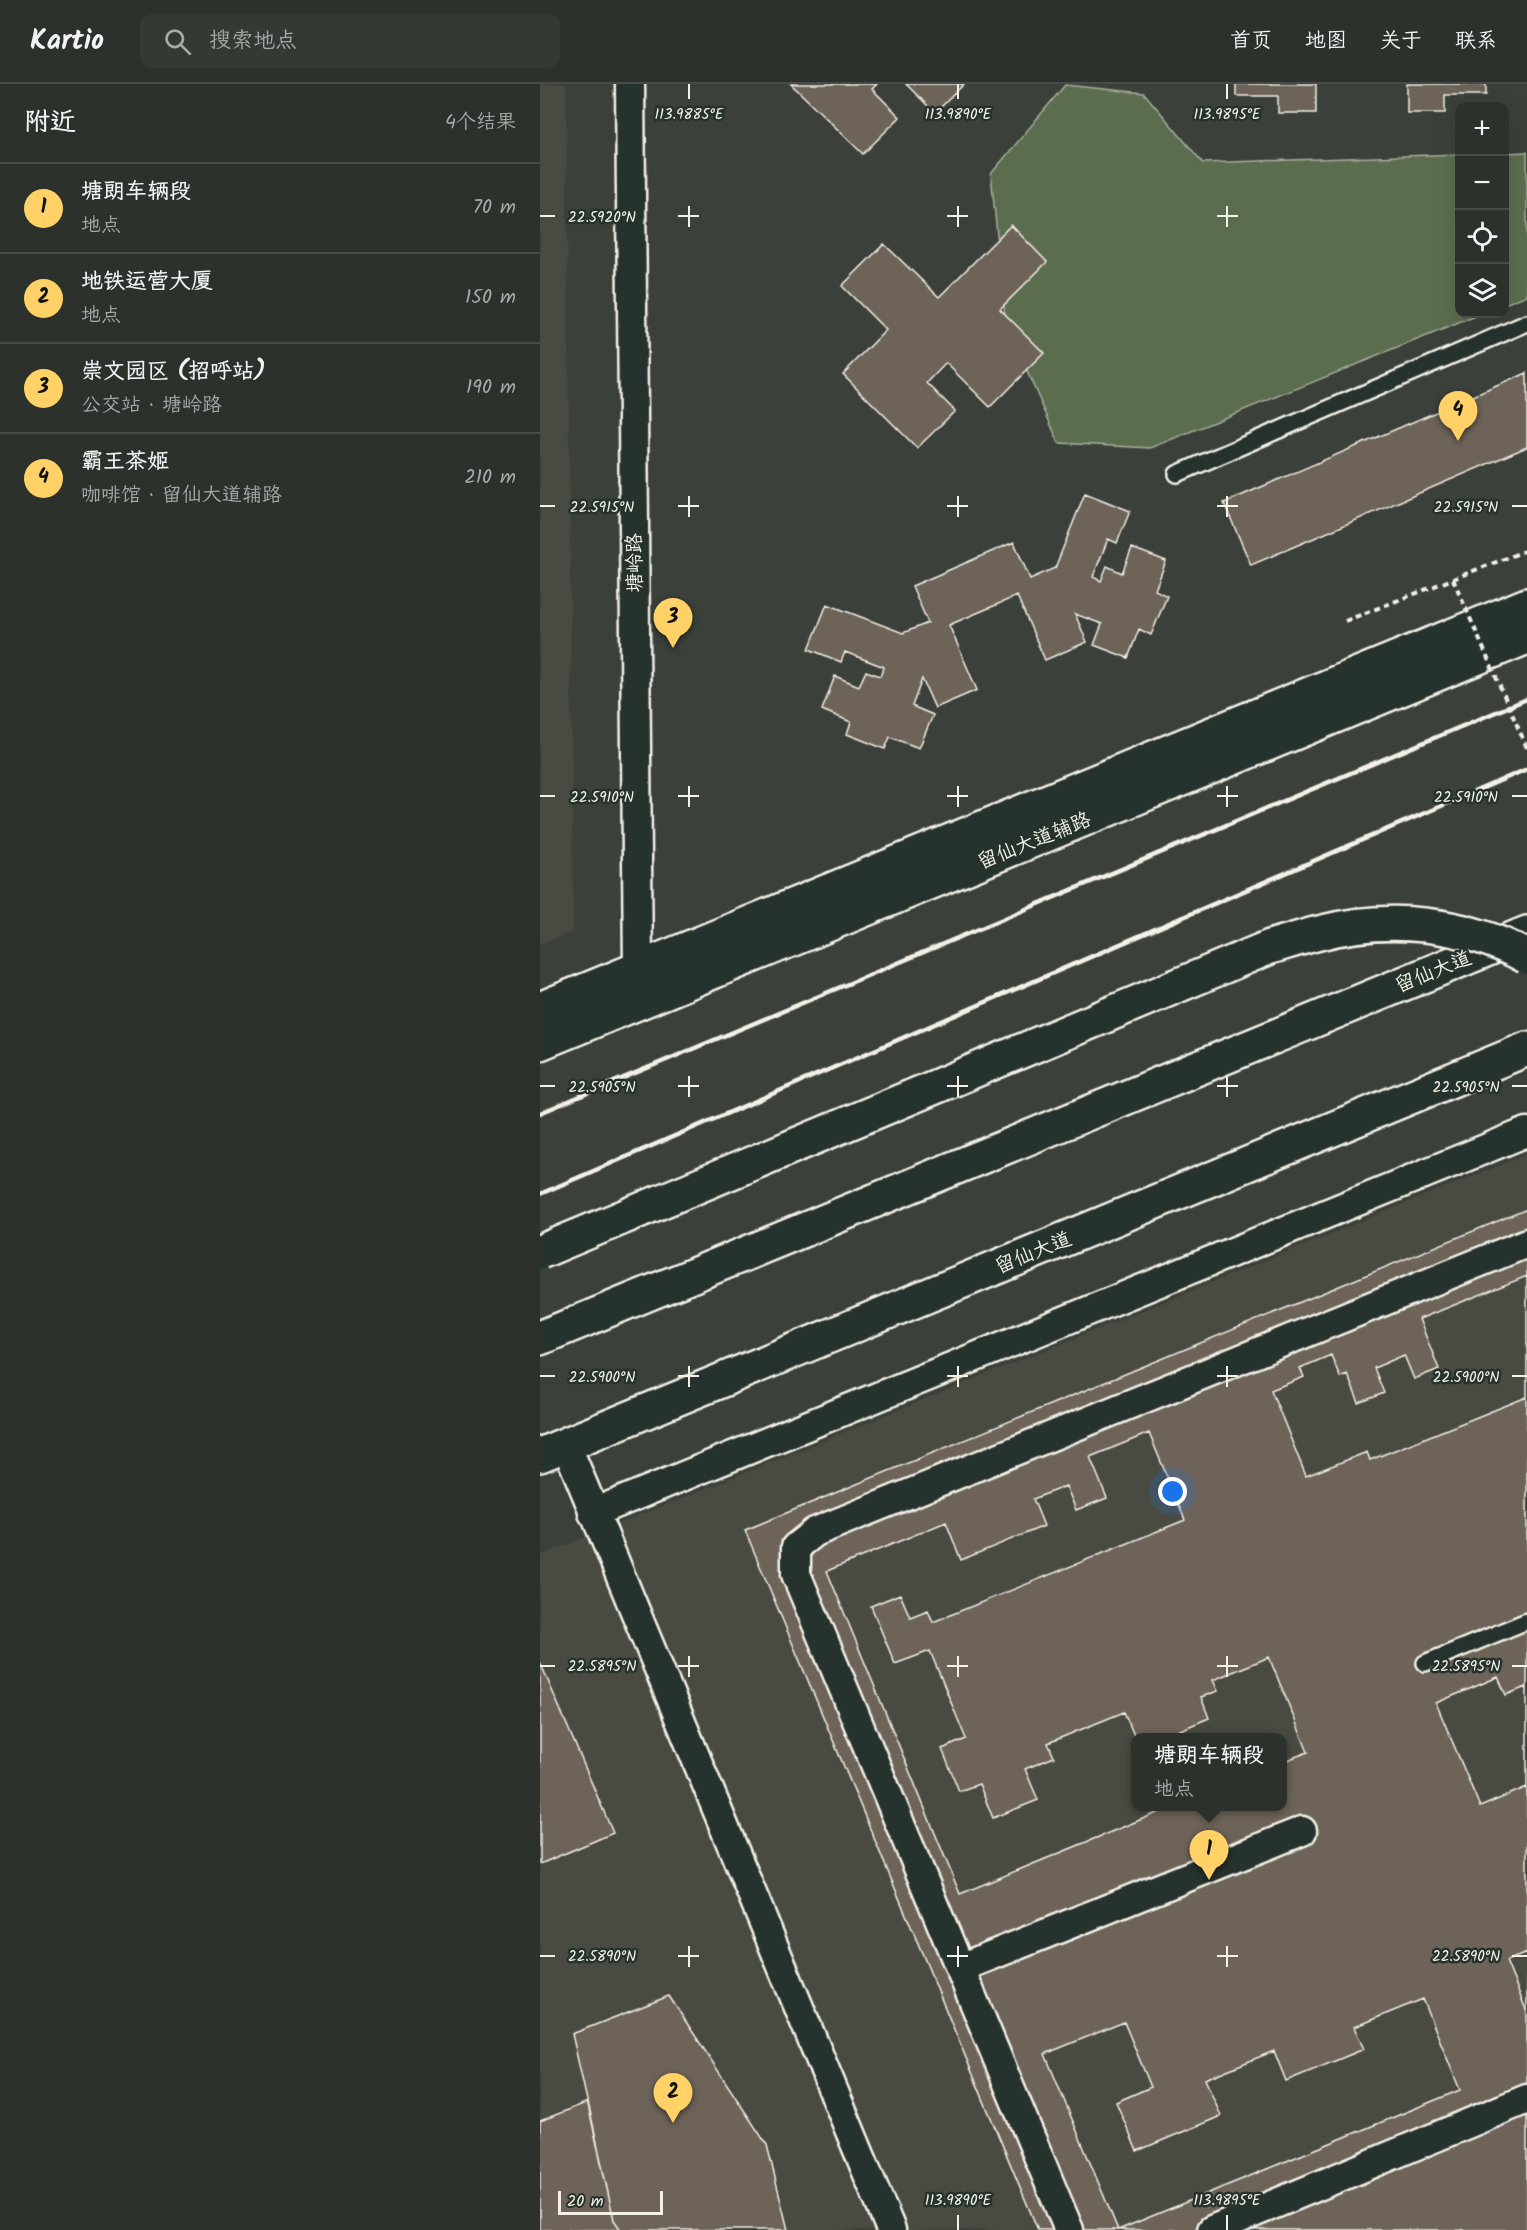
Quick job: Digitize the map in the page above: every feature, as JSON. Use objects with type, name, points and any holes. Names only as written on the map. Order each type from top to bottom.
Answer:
[{"type":"main road","name":"留仙大道辅路","points":[[540,1009],[1527,605]]},
{"type":"main road","name":"留仙大道辅路","points":[[540,1043],[1527,637]]},
{"type":"main road","points":[[540,1252],[1270,947],[1322,932],[1375,924],[1431,925],[1478,934],[1527,957]]},
{"type":"main road","name":"留仙大道","points":[[540,1338],[1527,933]]},
{"type":"main road","name":"留仙大道","points":[[553,1449],[1527,1049]]},
{"type":"street","name":"塘岭路","points":[[630,84],[638,969]]},
{"type":"street","points":[[593,1513],[1527,1132]]},
{"type":"street","points":[[1069,2230],[796,1574],[796,1547],[815,1532],[1527,1243]]},
{"type":"street","points":[[553,1449],[593,1513],[891,2230]]},
{"type":"street","points":[[960,1968],[1302,1831]]},
{"type":"street","points":[[1212,2230],[1527,2099]]},
{"type":"lane","points":[[1177,474],[1527,323]]},
{"type":"lane","points":[[1425,1663],[1527,1621]]},
{"type":"path","points":[[1345,621],[1527,550]]},
{"type":"path","points":[[1453,579],[1527,748]]},
{"type":"shaded area","points":[[540,84],[566,84],[573,931],[540,944]]},
{"type":"shaded area","points":[[1527,1154],[1527,2230],[540,2230],[540,1556]]},
{"type":"green space","points":[[1065,85],[1144,93],[1203,163],[1455,154],[1455,318],[1471,318],[1150,448],[1059,443],[1006,325],[991,174]]},
{"type":"green space","points":[[1527,152],[1527,295],[1509,302],[1509,156],[1509,153]]},
{"type":"building","points":[[791,84],[877,84],[872,89],[900,117],[863,154]]},
{"type":"building","points":[[906,84],[964,84],[935,113]]},
{"type":"building","points":[[1236,84],[1316,84],[1316,113],[1278,113],[1278,96],[1236,96]]},
{"type":"building","points":[[1407,84],[1486,84],[1486,95],[1445,95],[1445,113],[1407,113]]},
{"type":"building","points":[[1011,225],[1047,262],[1000,309],[1044,353],[990,407],[946,363],[927,383],[955,411],[917,448],[843,374],[886,330],[842,286],[884,244],[939,297]]},
{"type":"building","points":[[1527,373],[1527,447],[1251,565],[1224,503]]},
{"type":"building","points":[[1085,493],[1130,511],[1117,543],[1108,539],[1093,577],[1101,581],[1107,566],[1122,573],[1132,548],[1166,561],[1155,590],[1167,596],[1151,635],[1139,629],[1128,658],[1094,645],[1102,624],[1075,614],[1087,642],[1045,660],[1017,596],[949,625],[977,690],[935,708],[922,679],[912,706],[933,715],[919,748],[890,737],[885,749],[847,734],[851,722],[822,710],[835,676],[859,686],[866,671],[880,676],[884,667],[845,652],[841,662],[809,649],[827,604],[903,633],[928,623],[912,586],[1014,542],[1030,579],[1055,568]]},
{"type":"building","points":[[1527,1209],[1527,2230],[1038,2230],[745,1530]]},
{"type":"building","points":[[1527,1276],[1527,1397],[1370,1460],[1367,1452],[1306,1476],[1271,1390],[1304,1377],[1300,1368],[1331,1355],[1340,1377],[1347,1374],[1359,1403],[1384,1393],[1374,1368],[1404,1355],[1414,1379],[1439,1369],[1419,1319]]},
{"type":"building","points":[[1149,1433],[1185,1520],[933,1622],[928,1610],[910,1617],[900,1594],[871,1606],[895,1664],[930,1651],[966,1739],[942,1749],[959,1791],[979,1784],[993,1818],[1038,1800],[1025,1769],[1054,1757],[1048,1743],[1124,1712],[1133,1733],[1131,1733],[1131,1811],[1162,1811],[960,1894],[827,1571],[946,1522],[961,1560],[1044,1526],[1033,1499],[1066,1486],[1076,1510],[1107,1498],[1090,1457]]},
{"type":"building","points":[[1269,1657],[1308,1752],[1287,1760],[1287,1733],[1173,1733],[1209,1718],[1201,1697],[1218,1691],[1213,1680]]},
{"type":"building","points":[[540,1662],[613,1833],[540,1864]]},
{"type":"building","points":[[1498,1677],[1506,1695],[1526,1687],[1527,1690],[1527,1787],[1480,1807],[1436,1703]]},
{"type":"building","points":[[1527,1953],[1527,2012],[1506,1961]]},
{"type":"building","points":[[669,1996],[767,2145],[788,2230],[621,2230],[614,2220],[572,2034]]},
{"type":"building","points":[[1423,1999],[1460,2090],[1118,2230],[1045,2054],[1124,2022],[1151,2087],[1116,2102],[1137,2151],[1221,2116],[1205,2079],[1274,2051],[1286,2081],[1364,2049],[1354,2027]]},
{"type":"building","points":[[588,2102],[614,2220],[621,2230],[540,2230],[540,2121]]},
{"type":"railway","points":[[540,1113],[1527,699]]},
{"type":"railway","points":[[540,1194],[1527,769]]},
{"type":"place","name":"霸王茶姬","points":[[1458,441]]},
{"type":"place","name":"崇文园区 (招呼站)","points":[[673,648]]},
{"type":"place","name":"塘朗车辆段","points":[[1209,1880]]},
{"type":"place","name":"地铁运营大厦","points":[[673,2123]]}]
